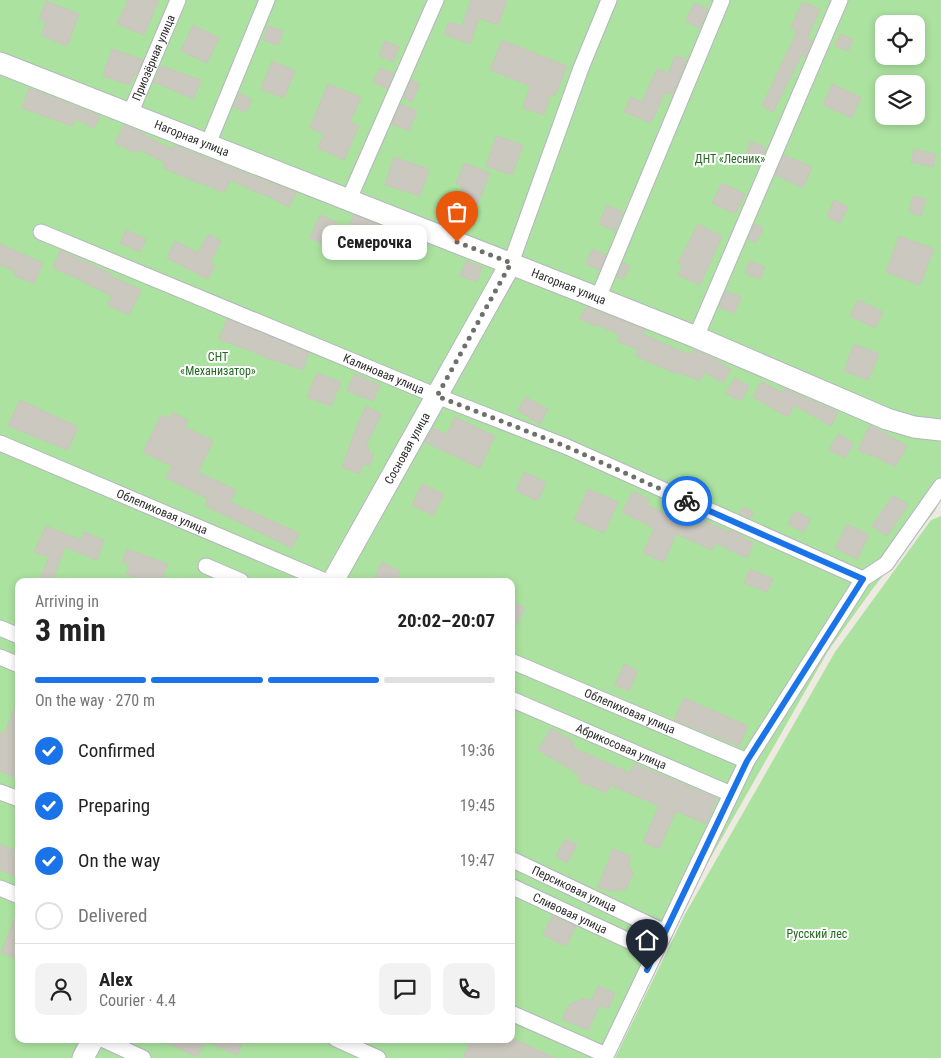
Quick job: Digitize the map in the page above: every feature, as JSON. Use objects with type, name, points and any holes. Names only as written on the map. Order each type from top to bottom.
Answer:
[{"type":"street","name":"Приозёрная улица","points":[[130,114],[178,0]]},
{"type":"street","points":[[208,144],[267,0]]},
{"type":"street","points":[[349,199],[436,0]]},
{"type":"street","points":[[511,263],[582,68],[609,0]]},
{"type":"street","points":[[598,298],[722,0]]},
{"type":"street","points":[[696,337],[840,0]]},
{"type":"street","name":"Нагорная улица","points":[[0,64],[349,199],[696,337],[886,420],[914,427],[941,430]]},
{"type":"street","name":"Калиновая улица","points":[[41,232],[437,396],[565,446],[863,579]]},
{"type":"street","name":"Сосновая улица","points":[[335,578],[511,263]]},
{"type":"street","name":"Облепиховая улица","points":[[0,443],[318,578]]},
{"type":"street","points":[[515,1015],[605,1057],[747,761],[863,579],[886,564],[941,486]]},
{"type":"street","points":[[206,566],[234,578]]},
{"type":"street","points":[[0,628],[15,634]]},
{"type":"street","points":[[0,657],[15,663]]},
{"type":"street","name":"Облепиховая улица","points":[[515,663],[747,761]]},
{"type":"street","name":"Абрикосовая улица","points":[[515,701],[731,794]]},
{"type":"street","points":[[0,792],[15,798]]},
{"type":"street","name":"Персиковая улица","points":[[515,861],[665,932]]},
{"type":"street","points":[[0,888],[15,894]]},
{"type":"street","name":"Сливовая улица","points":[[515,888],[655,953]]},
{"type":"street","points":[[83,1058],[91,1043]]},
{"type":"street","points":[[111,1043],[143,1058]]},
{"type":"street","points":[[345,1043],[378,1058]]},
{"type":"green space","name":"СНТ «Механизатор»","points":[[0,0],[941,0],[941,498],[935,511],[874,587],[828,651],[677,917],[609,1058],[0,1058]]},
{"type":"green space","name":"Русский лес","points":[[941,516],[941,1058],[615,1058],[684,916],[835,652],[931,520]]},
{"type":"building","points":[[128,0],[159,0],[144,35],[117,24]]},
{"type":"building","points":[[471,0],[507,0],[498,25],[479,18],[470,44],[444,34],[449,22],[462,26]]},
{"type":"building","points":[[46,1],[79,14],[67,46],[41,35],[46,22],[39,19]]},
{"type":"building","points":[[802,2],[820,9],[807,39],[812,41],[806,57],[802,55],[773,112],[762,106],[797,31],[791,28]]},
{"type":"building","points":[[694,3],[708,9],[700,28],[686,22]]},
{"type":"building","points":[[193,25],[219,38],[207,63],[181,51]]},
{"type":"building","points":[[268,26],[283,31],[278,45],[263,40]]},
{"type":"building","points":[[840,34],[853,40],[848,51],[835,46]]},
{"type":"building","points":[[502,40],[567,66],[555,96],[551,94],[544,115],[523,108],[530,86],[490,70]]},
{"type":"building","points":[[385,41],[399,47],[393,62],[379,55]]},
{"type":"building","points":[[112,49],[143,60],[136,75],[134,74],[130,85],[103,76]]},
{"type":"building","points":[[676,55],[687,60],[672,95],[665,92],[651,123],[624,112],[631,97],[642,102],[657,69],[668,73]]},
{"type":"building","points":[[272,61],[295,71],[284,98],[261,89]]},
{"type":"building","points":[[161,66],[201,80],[193,99],[154,82]]},
{"type":"building","points":[[380,68],[394,73],[387,89],[373,82]]},
{"type":"building","points":[[411,80],[420,84],[412,102],[404,98]]},
{"type":"building","points":[[328,84],[361,97],[350,122],[359,126],[344,160],[318,148],[324,134],[310,128]]},
{"type":"building","points":[[832,84],[861,97],[852,118],[823,105]]},
{"type":"building","points":[[29,88],[100,116],[94,128],[75,119],[72,126],[22,108]]},
{"type":"building","points":[[239,93],[252,100],[245,113],[234,106]]},
{"type":"building","points":[[401,104],[417,111],[409,131],[392,124]]},
{"type":"building","points":[[124,125],[172,149],[174,145],[296,193],[289,207],[230,180],[224,193],[201,184],[163,168],[165,163],[138,149],[136,153],[115,143]]},
{"type":"building","points":[[496,136],[523,145],[512,175],[486,166]]},
{"type":"building","points":[[751,141],[766,148],[759,165],[744,158]]},
{"type":"building","points":[[914,149],[936,154],[933,167],[911,162]]},
{"type":"building","points":[[784,155],[812,167],[803,188],[775,175]]},
{"type":"building","points":[[394,157],[429,169],[420,196],[385,185]]},
{"type":"building","points":[[464,163],[490,173],[473,216],[455,209],[463,187],[456,184]]},
{"type":"building","points":[[722,183],[745,194],[736,213],[712,203]]},
{"type":"building","points":[[913,196],[926,199],[921,216],[909,212]]},
{"type":"building","points":[[834,200],[848,207],[840,223],[827,217]]},
{"type":"building","points":[[607,205],[623,212],[615,231],[599,224]]},
{"type":"building","points":[[320,215],[337,222],[326,245],[310,238]]},
{"type":"building","points":[[354,215],[411,238],[401,260],[385,252],[388,245],[362,234],[357,243],[344,236]]},
{"type":"building","points":[[698,224],[722,236],[700,285],[678,275],[683,265],[678,263]]},
{"type":"building","points":[[755,224],[763,228],[756,243],[748,239]]},
{"type":"building","points":[[126,230],[146,239],[140,252],[120,243]]},
{"type":"building","points":[[208,234],[221,241],[210,263],[215,265],[208,279],[167,258],[175,241],[198,253]]},
{"type":"building","points":[[899,236],[934,249],[920,285],[886,272]]},
{"type":"building","points":[[0,244],[43,263],[34,284],[14,275],[15,271],[0,265]]},
{"type":"building","points":[[592,249],[606,255],[600,270],[586,264]]},
{"type":"building","points":[[60,250],[112,274],[111,276],[141,290],[129,315],[107,305],[112,296],[53,268]]},
{"type":"building","points":[[466,261],[482,267],[477,282],[460,276]]},
{"type":"building","points":[[750,261],[765,267],[760,279],[745,273]]},
{"type":"building","points":[[623,263],[630,266],[623,280],[617,277]]},
{"type":"building","points":[[726,291],[741,297],[735,313],[719,307]]},
{"type":"building","points":[[858,300],[883,312],[875,328],[850,316]]},
{"type":"building","points":[[586,307],[645,330],[643,334],[690,355],[693,349],[731,369],[723,383],[704,372],[700,381],[678,372],[677,374],[636,356],[638,350],[617,341],[620,335],[580,319]]},
{"type":"building","points":[[227,319],[309,353],[303,370],[274,361],[219,339]]},
{"type":"building","points":[[854,344],[879,354],[868,380],[844,371]]},
{"type":"building","points":[[317,373],[341,382],[331,406],[307,397]]},
{"type":"building","points":[[354,374],[380,385],[373,401],[347,391]]},
{"type":"building","points":[[735,378],[749,386],[741,401],[726,393]]},
{"type":"building","points":[[761,381],[781,392],[783,388],[838,412],[831,426],[794,405],[788,417],[753,397]]},
{"type":"building","points":[[525,397],[548,409],[540,424],[518,411]]},
{"type":"building","points":[[20,400],[78,427],[68,450],[8,426]]},
{"type":"building","points":[[366,406],[381,414],[366,446],[369,448],[368,451],[374,454],[369,466],[363,464],[359,474],[342,467]]},
{"type":"building","points":[[172,412],[188,420],[185,427],[213,441],[198,472],[236,490],[230,502],[299,533],[292,548],[205,506],[208,499],[166,478],[172,466],[143,452],[161,415],[169,419]]},
{"type":"building","points":[[455,417],[495,436],[480,468],[425,442],[433,428],[447,434]]},
{"type":"building","points":[[870,425],[907,446],[895,467],[858,450]]},
{"type":"building","points":[[838,434],[854,443],[845,458],[829,450]]},
{"type":"building","points":[[524,472],[546,482],[538,501],[516,491]]},
{"type":"building","points":[[422,484],[444,494],[433,516],[412,505]]},
{"type":"building","points":[[588,489],[618,502],[604,533],[574,520]]},
{"type":"building","points":[[633,491],[650,500],[647,505],[697,527],[701,519],[729,532],[730,530],[742,535],[741,537],[753,543],[747,558],[715,543],[712,550],[676,534],[664,562],[643,553],[654,528],[622,512]]},
{"type":"building","points":[[893,495],[908,505],[887,536],[872,526]]},
{"type":"building","points":[[743,507],[754,512],[750,518],[739,513]]},
{"type":"building","points":[[795,511],[810,519],[804,532],[788,524]]},
{"type":"building","points":[[847,524],[869,535],[857,559],[835,548]]},
{"type":"building","points":[[46,526],[81,540],[84,532],[104,540],[97,560],[65,547],[53,578],[40,578],[49,557],[34,552]]},
{"type":"building","points":[[127,549],[168,564],[162,578],[137,578],[126,574],[130,565],[122,562]]},
{"type":"building","points":[[382,562],[400,571],[396,578],[374,578]]},
{"type":"building","points":[[750,569],[773,579],[767,592],[744,583]]},
{"type":"building","points":[[515,603],[525,608],[515,628]]},
{"type":"building","points":[[624,664],[638,671],[629,691],[615,685]]},
{"type":"building","points":[[684,698],[748,726],[739,746],[674,720]]},
{"type":"building","points":[[15,707],[15,777],[0,771],[0,732],[4,734]]},
{"type":"building","points":[[551,728],[574,742],[572,747],[630,773],[634,764],[717,798],[706,824],[676,811],[659,849],[643,842],[659,806],[610,785],[607,793],[578,781],[580,775],[538,750]]},
{"type":"building","points":[[565,839],[577,845],[567,863],[556,856]]},
{"type":"building","points":[[0,844],[15,850],[15,876],[0,870]]},
{"type":"building","points":[[613,849],[631,856],[628,865],[633,873],[626,889],[611,891],[598,887]]},
{"type":"building","points":[[552,916],[576,926],[566,946],[543,935]]},
{"type":"building","points":[[15,918],[15,958],[1,953]]},
{"type":"building","points":[[598,986],[615,993],[608,1009],[600,1005],[588,1030],[562,1019],[569,1005],[585,998],[592,1000]]},
{"type":"building","points":[[515,1039],[555,1058],[463,1058],[469,1043],[515,1043]]},
{"type":"building","points":[[167,1043],[204,1043],[197,1057]]},
{"type":"building","points":[[211,1043],[242,1043],[237,1055]]},
{"type":"way so far","points":[[457,242],[511,263],[437,396],[565,446],[687,501]]},
{"type":"place","name":"Семерочка","points":[[457,242]]},
{"type":"route","points":[[647,970],[747,761],[863,579],[687,501]]},
{"type":"park label","name":"ДНТ «Лесник»","points":[[730,159]]}]
